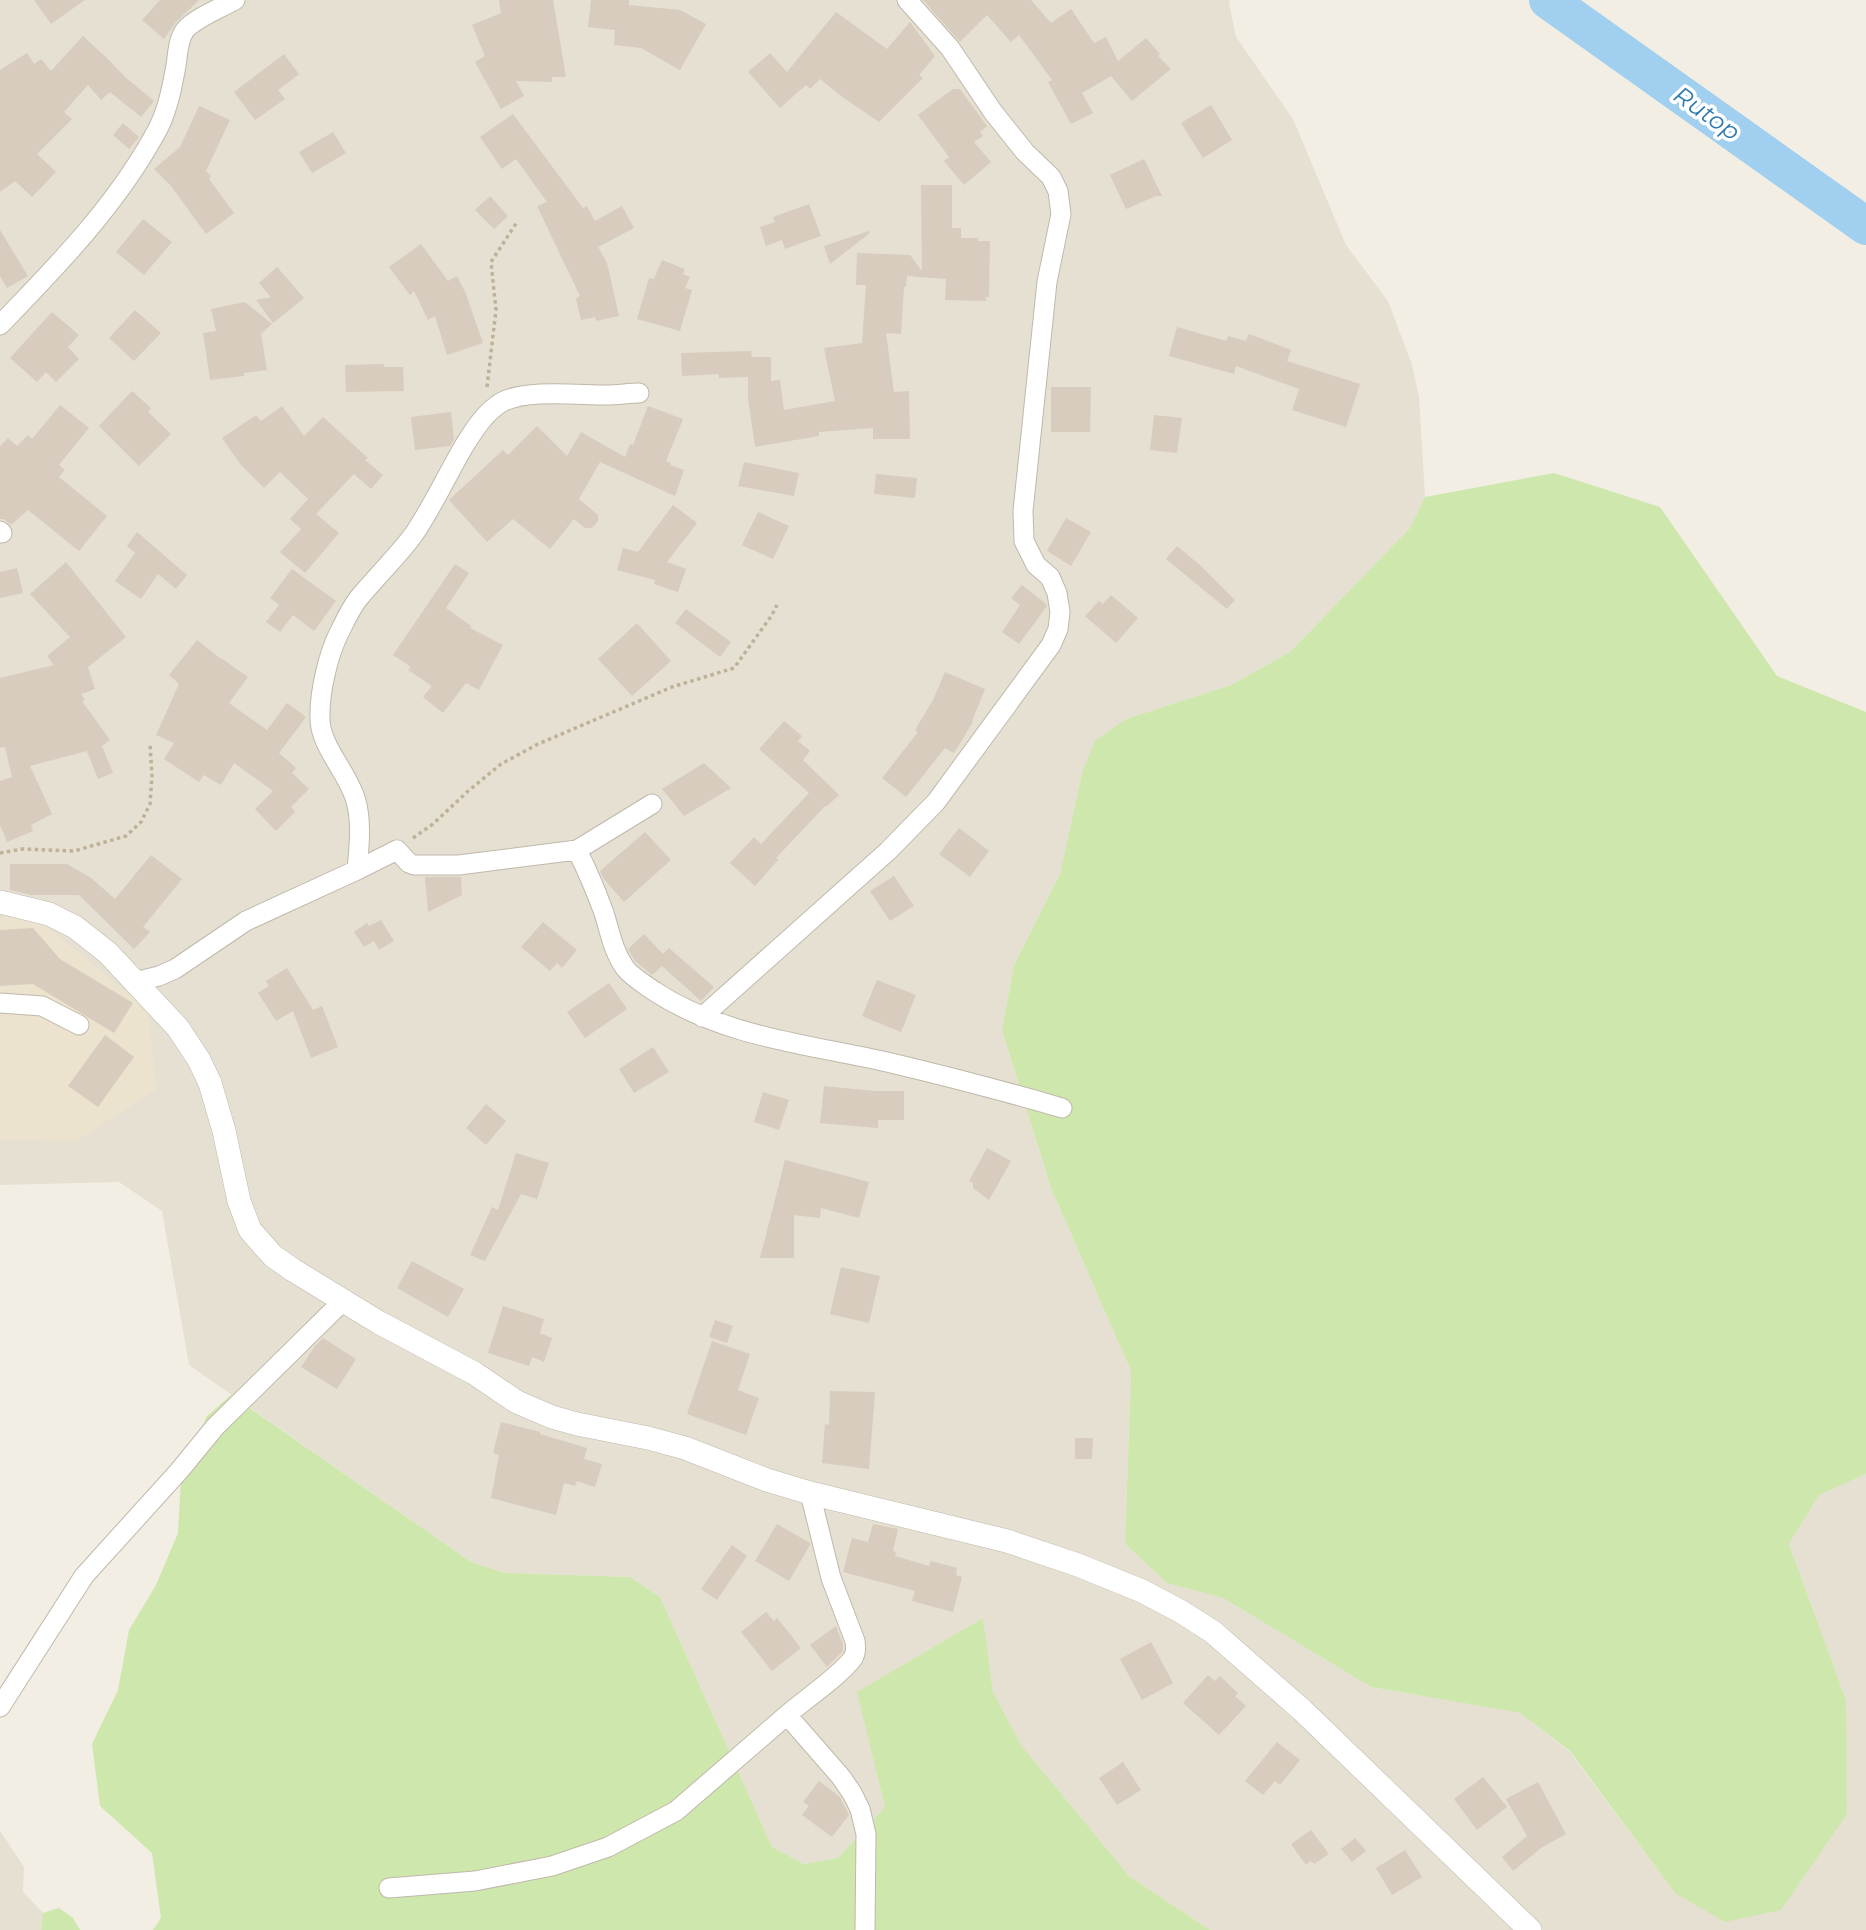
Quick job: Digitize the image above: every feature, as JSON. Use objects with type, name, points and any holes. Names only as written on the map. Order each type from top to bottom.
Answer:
[{"type":"street","points":[[0,325],[52,272],[97,220],[155,135],[169,103],[183,33],[190,24],[235,0]]},
{"type":"street","points":[[702,1017],[888,851],[936,802],[1051,645],[1058,629],[1060,612],[1057,593],[1050,576],[1036,565],[1024,541],[1023,511],[1047,282],[1061,214],[1058,191],[1051,177],[1025,152],[993,112],[950,48],[906,0]]},
{"type":"street","points":[[358,870],[359,820],[356,800],[323,737],[320,721],[330,659],[338,635],[357,600],[415,532],[484,417],[499,404],[527,396],[639,393]]},
{"type":"street","points":[[135,982],[175,969],[246,920],[397,850],[414,865],[459,865],[577,850],[652,804]]},
{"type":"street","points":[[577,850],[605,917],[613,947],[626,969],[673,1003],[702,1017],[770,1039],[930,1072],[1062,1108]]},
{"type":"street","points":[[0,902],[49,914],[75,926],[108,953],[178,1028],[210,1083],[239,1201],[250,1230],[273,1256],[343,1301],[411,1341],[474,1373],[517,1402],[531,1408],[578,1424],[685,1448],[810,1493],[1007,1541],[1091,1570],[1142,1591],[1180,1611],[1213,1632],[1302,1710],[1530,1930]]},
{"type":"street","points":[[0,1003],[42,1006],[79,1025]]},
{"type":"street","points":[[0,1707],[84,1576],[215,1427],[343,1301]]},
{"type":"street","points":[[389,1888],[475,1881],[552,1867],[608,1847],[676,1811],[845,1666],[854,1657],[855,1641],[831,1578],[810,1493]]},
{"type":"street","points":[[787,1715],[841,1777],[860,1809],[866,1834],[865,1930]]},
{"type":"path","points":[[484,417],[496,310],[491,262],[517,222]]},
{"type":"path","points":[[397,850],[433,824],[501,764],[519,754],[672,687],[734,668],[777,605]]},
{"type":"path","points":[[0,853],[22,849],[74,851],[125,836],[141,822],[150,804],[152,776],[149,745]]},
{"type":"shaded area","points":[[0,0],[1230,0],[1236,37],[1293,119],[1346,245],[1388,301],[1412,365],[1419,397],[1425,497],[1410,528],[1290,652],[1231,685],[1126,719],[1082,773],[1060,874],[1014,965],[1002,1030],[1051,1188],[1131,1371],[1125,1544],[1167,1583],[1223,1598],[1371,1687],[1520,1713],[1569,1751],[1675,1893],[1846,1700],[1789,1544],[1819,1495],[1866,1474],[1866,1930],[1210,1930],[1129,1876],[1021,1745],[993,1692],[983,1618],[858,1692],[885,1807],[838,1858],[804,1864],[772,1847],[660,1597],[630,1577],[505,1573],[471,1562],[189,1365],[162,1211],[119,1182],[0,1185]]},
{"type":"shaded area","points":[[0,917],[38,919],[148,1010],[156,1090],[76,1141],[0,1140]]},
{"type":"shaded area","points":[[0,1831],[24,1867],[23,1892],[43,1913],[41,1930],[0,1930]]},
{"type":"green space","points":[[1554,473],[1660,507],[1777,676],[1866,712],[1866,1474],[1819,1495],[1789,1544],[1846,1700],[1847,1814],[1781,1910],[1725,1922],[1675,1893],[1570,1751],[1520,1713],[1371,1687],[1223,1598],[1167,1583],[1125,1544],[1131,1371],[1051,1188],[1002,1030],[1014,965],[1060,874],[1082,773],[1095,741],[1126,719],[1231,685],[1290,652],[1410,528],[1425,497]]},
{"type":"green space","points":[[231,1395],[471,1562],[505,1573],[630,1577],[660,1597],[772,1847],[804,1864],[838,1858],[885,1807],[857,1692],[983,1618],[993,1692],[1021,1745],[1129,1876],[1210,1930],[153,1930],[161,1918],[152,1853],[100,1806],[92,1744],[118,1690],[129,1630],[156,1585],[178,1533],[181,1479],[196,1449],[206,1417]]},
{"type":"green space","points":[[59,1908],[73,1918],[80,1930],[41,1930],[43,1913]]},
{"type":"building","points":[[34,0],[85,0],[51,24]]},
{"type":"building","points":[[160,0],[199,0],[176,22],[164,39],[142,20]]},
{"type":"building","points":[[499,0],[553,0],[566,77],[552,77],[552,82],[516,81],[524,96],[501,109],[475,62],[485,56],[472,25],[501,13]]},
{"type":"building","points":[[591,0],[629,0],[629,5],[680,10],[706,24],[680,70],[641,48],[614,45],[615,30],[588,27]]},
{"type":"building","points":[[923,0],[1031,0],[1051,23],[1071,9],[1094,43],[1106,37],[1118,61],[1146,38],[1171,69],[1132,101],[1111,76],[1082,93],[1093,113],[1071,124],[1048,82],[1052,80],[1019,35],[1011,42],[987,15],[960,42]]},
{"type":"building","points":[[836,12],[887,49],[910,22],[935,56],[919,75],[923,78],[879,122],[820,79],[810,89],[806,85],[780,108],[748,72],[770,53],[787,72]]},
{"type":"building","points":[[83,36],[154,101],[141,117],[110,92],[101,100],[88,85],[64,112],[72,119],[37,154],[56,172],[32,197],[15,181],[0,192],[0,70],[27,53],[34,64],[41,59],[51,71]]},
{"type":"building","points":[[284,54],[299,74],[278,90],[285,99],[255,120],[234,92]]},
{"type":"building","points":[[953,89],[960,89],[987,126],[980,132],[983,136],[974,142],[991,162],[964,185],[944,161],[949,157],[918,115]]},
{"type":"building","points":[[1211,105],[1232,140],[1203,158],[1181,123]]},
{"type":"building","points":[[199,106],[230,120],[206,171],[234,213],[206,234],[171,186],[154,169],[180,147]]},
{"type":"building","points":[[513,114],[583,208],[587,206],[595,221],[622,206],[634,228],[598,247],[607,263],[619,316],[596,321],[595,317],[581,320],[576,299],[580,296],[537,206],[547,202],[516,159],[502,169],[480,137]]},
{"type":"building","points":[[123,123],[139,137],[129,149],[113,135]]},
{"type":"building","points":[[333,132],[346,153],[312,173],[299,152]]},
{"type":"building","points":[[1144,159],[1162,196],[1126,209],[1110,175]]},
{"type":"building","points":[[921,185],[952,185],[952,228],[961,228],[961,238],[990,241],[989,297],[986,297],[986,301],[945,300],[946,279],[907,276],[901,334],[886,333],[894,392],[909,391],[910,439],[873,439],[873,428],[819,432],[819,436],[755,447],[748,377],[719,378],[719,374],[682,376],[681,353],[751,351],[752,357],[771,357],[771,381],[780,380],[784,410],[835,401],[824,348],[862,343],[866,285],[856,285],[857,253],[910,255],[922,271]]},
{"type":"building","points":[[490,196],[508,216],[494,229],[475,210]]},
{"type":"building","points":[[809,204],[821,236],[785,249],[782,240],[766,246],[760,227],[775,222],[773,217]]},
{"type":"building","points":[[143,219],[172,242],[144,275],[116,252]]},
{"type":"building","points":[[0,230],[28,276],[7,288],[0,276]]},
{"type":"building","points":[[869,231],[870,233],[830,264],[824,246]]},
{"type":"building","points":[[421,244],[448,281],[457,276],[483,343],[447,355],[435,316],[428,320],[414,291],[410,295],[389,267]]},
{"type":"building","points":[[662,260],[685,269],[683,274],[690,277],[685,288],[692,290],[680,331],[637,319],[649,278],[654,279]]},
{"type":"building","points":[[277,267],[304,298],[273,323],[256,300],[271,297],[259,283]]},
{"type":"building","points":[[245,302],[272,324],[261,334],[267,370],[210,380],[203,333],[216,331],[211,309]]},
{"type":"building","points":[[135,310],[161,333],[134,361],[109,338]]},
{"type":"building","points":[[52,312],[79,335],[68,347],[79,359],[56,382],[46,372],[37,382],[10,358]]},
{"type":"building","points":[[1177,327],[1226,341],[1228,336],[1246,341],[1249,334],[1291,350],[1287,361],[1360,384],[1346,427],[1292,410],[1299,389],[1236,366],[1234,374],[1169,356]]},
{"type":"building","points":[[384,364],[384,367],[403,367],[404,391],[346,392],[345,365]]},
{"type":"building","points":[[1051,387],[1091,387],[1090,432],[1051,432]]},
{"type":"building","points":[[132,391],[151,408],[148,412],[171,434],[139,466],[99,426]]},
{"type":"building","points":[[60,405],[89,428],[59,465],[65,470],[59,477],[107,516],[79,551],[28,510],[11,525],[0,519],[0,446],[8,438],[17,446],[28,435],[32,439]]},
{"type":"building","points":[[282,406],[304,436],[323,417],[383,475],[371,489],[354,474],[316,514],[339,533],[305,573],[280,552],[301,529],[290,519],[308,499],[280,472],[264,488],[241,465],[222,438],[256,415],[261,421]]},
{"type":"building","points":[[648,406],[683,419],[666,461],[684,470],[675,496],[600,462],[579,499],[598,515],[598,521],[592,528],[585,528],[574,519],[550,549],[513,519],[487,542],[449,500],[503,450],[508,455],[537,426],[567,456],[581,432],[625,457],[630,444],[633,445]]},
{"type":"building","points":[[451,412],[454,439],[450,446],[415,450],[411,417]]},
{"type":"building","points":[[1154,415],[1182,418],[1177,453],[1150,450]]},
{"type":"building","points":[[744,462],[799,473],[794,496],[738,486]]},
{"type":"building","points":[[876,474],[917,478],[915,498],[874,494]]},
{"type":"building","points":[[673,505],[697,523],[667,562],[686,569],[678,592],[654,584],[655,580],[617,570],[623,548],[638,552]]},
{"type":"building","points":[[758,512],[789,526],[773,559],[742,545]]},
{"type":"building","points":[[1066,518],[1091,532],[1071,566],[1047,551]]},
{"type":"building","points":[[137,532],[187,575],[176,589],[158,574],[141,599],[115,581],[135,553],[127,546]]},
{"type":"building","points":[[1177,546],[1235,600],[1227,609],[1166,559]]},
{"type":"building","points":[[66,562],[126,637],[88,667],[95,689],[81,694],[85,700],[82,701],[110,740],[102,746],[113,773],[98,779],[87,751],[30,766],[52,814],[31,825],[33,831],[7,842],[0,825],[0,781],[12,777],[5,747],[0,748],[0,678],[54,665],[47,656],[70,637],[30,594]]},
{"type":"building","points":[[455,564],[469,573],[446,608],[471,626],[470,628],[503,645],[479,690],[466,683],[443,713],[423,697],[432,686],[408,670],[411,667],[393,655]]},
{"type":"building","points":[[17,568],[23,593],[0,598],[0,572]]},
{"type":"building","points":[[292,569],[336,601],[314,631],[293,615],[280,632],[266,622],[279,605],[270,598]]},
{"type":"building","points":[[1022,585],[1047,606],[1019,644],[1002,632],[1020,605],[1011,598]]},
{"type":"building","points":[[1111,595],[1138,618],[1116,643],[1085,616],[1099,601],[1103,604]]},
{"type":"building","points":[[686,609],[731,642],[720,657],[675,623]]},
{"type":"building","points":[[637,623],[671,661],[632,696],[598,659]]},
{"type":"building","points":[[197,640],[248,677],[229,703],[267,730],[287,703],[306,717],[279,753],[296,768],[292,773],[309,789],[291,807],[295,812],[276,831],[255,809],[273,791],[234,763],[221,785],[204,775],[199,782],[164,759],[174,743],[156,735],[179,684],[169,675]]},
{"type":"building","points":[[945,672],[985,689],[973,722],[954,753],[945,748],[906,797],[882,778],[918,732],[915,730],[933,700]]},
{"type":"building","points":[[784,721],[802,736],[798,741],[810,751],[803,760],[839,795],[825,806],[776,858],[778,860],[755,886],[730,863],[754,837],[761,844],[809,793],[759,749]]},
{"type":"building","points":[[704,763],[731,788],[684,816],[662,789]]},
{"type":"building","points":[[959,828],[989,851],[970,877],[939,854]]},
{"type":"building","points":[[645,832],[671,860],[624,902],[600,871]]},
{"type":"building","points":[[151,855],[182,879],[143,927],[150,932],[134,949],[79,895],[31,895],[10,890],[10,864],[67,864],[91,878],[115,899]]},
{"type":"building","points":[[894,876],[914,906],[890,921],[870,891]]},
{"type":"building","points":[[425,877],[461,877],[462,895],[428,912]]},
{"type":"building","points":[[381,920],[394,941],[379,950],[374,941],[364,947],[354,932],[367,923],[369,926]]},
{"type":"building","points":[[543,922],[577,950],[562,968],[557,963],[550,971],[521,947]]},
{"type":"building","points":[[33,928],[60,959],[133,1003],[114,1033],[33,984],[0,986],[0,930]]},
{"type":"building","points":[[644,934],[663,954],[669,948],[714,987],[701,1001],[662,966],[652,975],[635,961],[628,949]]},
{"type":"building","points":[[287,968],[313,1010],[322,1006],[338,1047],[311,1058],[293,1011],[276,1021],[258,993],[269,986],[266,981]]},
{"type":"building","points":[[877,980],[916,995],[901,1032],[862,1016]]},
{"type":"building","points":[[609,983],[627,1009],[585,1038],[567,1012]]},
{"type":"building","points":[[105,1035],[134,1057],[98,1107],[68,1086]]},
{"type":"building","points":[[653,1047],[669,1072],[634,1093],[619,1069]]},
{"type":"building","points":[[824,1086],[904,1091],[904,1120],[878,1120],[878,1128],[820,1123]]},
{"type":"building","points":[[763,1092],[789,1100],[779,1130],[754,1122]]},
{"type":"building","points":[[486,1104],[506,1121],[486,1145],[466,1128]]},
{"type":"building","points":[[987,1148],[1011,1161],[989,1200],[973,1188],[973,1183],[969,1181]]},
{"type":"building","points":[[516,1153],[549,1163],[537,1199],[521,1194],[485,1261],[470,1255],[492,1207],[498,1210]]},
{"type":"building","points":[[785,1160],[869,1182],[859,1218],[821,1208],[820,1218],[794,1215],[794,1258],[760,1258]]},
{"type":"building","points":[[412,1261],[464,1289],[448,1317],[397,1288]]},
{"type":"building","points":[[841,1267],[880,1276],[869,1323],[830,1314]]},
{"type":"building","points":[[503,1306],[544,1319],[540,1333],[552,1338],[544,1362],[532,1357],[529,1366],[488,1353]]},
{"type":"building","points":[[715,1320],[733,1326],[727,1343],[709,1337]]},
{"type":"building","points":[[323,1338],[356,1359],[337,1389],[301,1367]]},
{"type":"building","points":[[712,1341],[750,1354],[738,1390],[759,1398],[746,1435],[687,1414]]},
{"type":"building","points":[[830,1391],[875,1392],[869,1469],[822,1463],[825,1424],[829,1425]]},
{"type":"building","points":[[501,1422],[587,1448],[584,1459],[602,1464],[595,1487],[577,1481],[575,1486],[564,1483],[556,1515],[491,1498],[499,1455],[493,1453]]},
{"type":"building","points":[[1075,1438],[1093,1438],[1092,1459],[1075,1459]]},
{"type":"building","points":[[777,1524],[810,1543],[789,1581],[755,1561]]},
{"type":"building","points":[[873,1524],[898,1529],[893,1551],[896,1552],[895,1556],[929,1566],[931,1561],[957,1568],[956,1575],[962,1577],[953,1612],[912,1601],[915,1591],[843,1572],[852,1538],[868,1542]]},
{"type":"building","points":[[732,1545],[747,1556],[717,1600],[701,1589]]},
{"type":"building","points":[[766,1612],[774,1621],[777,1618],[801,1648],[772,1671],[741,1632]]},
{"type":"building","points":[[836,1626],[843,1651],[827,1667],[810,1645]]},
{"type":"building","points":[[1151,1642],[1173,1683],[1142,1700],[1120,1659]]},
{"type":"building","points":[[1208,1675],[1215,1681],[1220,1676],[1238,1693],[1235,1696],[1246,1706],[1219,1735],[1183,1703]]},
{"type":"building","points":[[1277,1742],[1300,1760],[1280,1785],[1275,1781],[1263,1795],[1245,1781]]},
{"type":"building","points":[[1123,1762],[1141,1790],[1117,1805],[1099,1778]]},
{"type":"building","points":[[1483,1777],[1507,1807],[1477,1830],[1454,1799]]},
{"type":"building","points":[[819,1781],[840,1797],[849,1815],[832,1837],[802,1815],[809,1806],[803,1802]]},
{"type":"building","points":[[1538,1782],[1566,1834],[1541,1848],[1513,1871],[1502,1857],[1527,1836],[1506,1799]]},
{"type":"building","points":[[1311,1830],[1329,1854],[1314,1864],[1311,1861],[1306,1865],[1291,1844]]},
{"type":"building","points":[[1355,1838],[1366,1851],[1352,1862],[1341,1849]]},
{"type":"building","points":[[1405,1850],[1422,1877],[1392,1895],[1376,1868]]},
{"type":"waterway","name":"Rutop","points":[[1548,0],[1866,226]]}]
